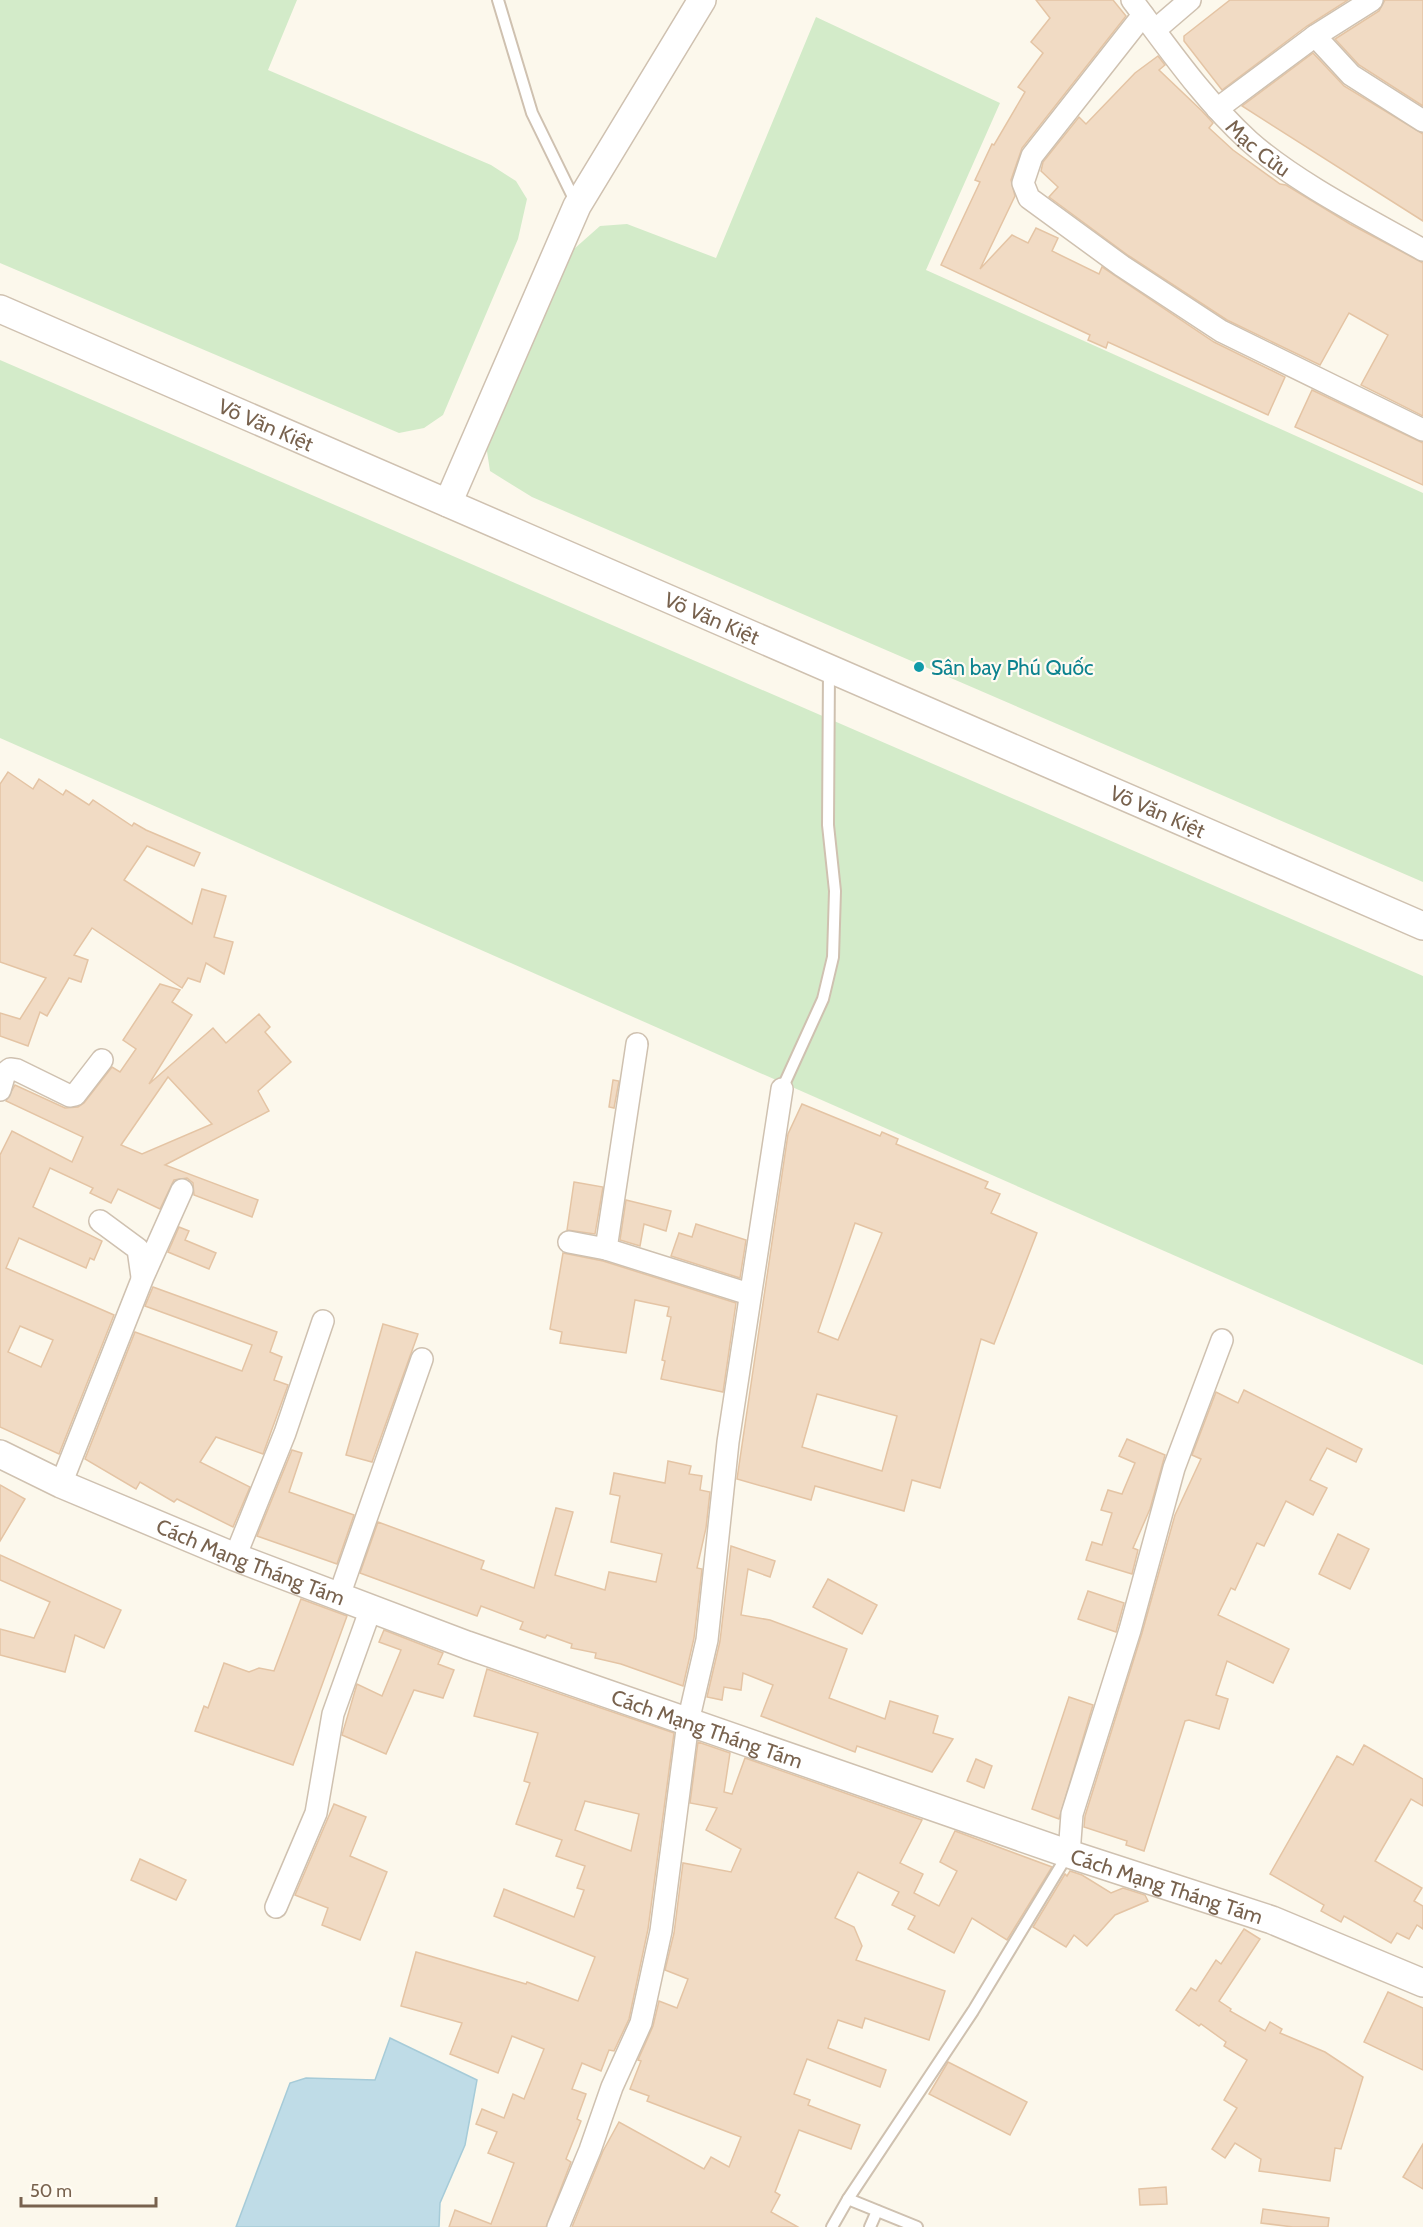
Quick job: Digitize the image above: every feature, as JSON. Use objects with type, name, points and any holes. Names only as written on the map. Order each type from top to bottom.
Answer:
[{"type":"street","points":[[448,503],[577,206],[702,0]]},
{"type":"street","points":[[1190,0],[1144,15],[1032,156],[1024,173],[1023,183],[1029,198],[1122,266],[1221,331],[1263,354],[1378,406],[1423,430]]},
{"type":"street","points":[[1217,109],[1315,36],[1372,0]]},
{"type":"street","name":"Mạc Cửu","points":[[1144,15],[1183,69],[1217,109],[1250,141],[1275,162],[1423,250]]},
{"type":"street","points":[[1315,36],[1351,75],[1423,121]]},
{"type":"street","name":"Võ Văn Kiệt","points":[[0,309],[830,666],[1423,926]]},
{"type":"street","points":[[606,1249],[637,1044]]},
{"type":"street","points":[[0,1090],[5,1073],[10,1069],[17,1070],[70,1096],[75,1095],[102,1060]]},
{"type":"street","points":[[558,2227],[590,2150],[612,2087],[641,2023],[661,1931],[688,1722],[707,1640],[728,1442],[782,1089]]},
{"type":"street","points":[[61,1484],[142,1277],[182,1190]]},
{"type":"street","points":[[100,1221],[138,1249],[142,1277]]},
{"type":"street","points":[[569,1242],[606,1249],[749,1294]]},
{"type":"street","points":[[235,1557],[285,1433],[323,1321]]},
{"type":"street","points":[[1069,1854],[1072,1814],[1130,1630],[1174,1468],[1222,1340]]},
{"type":"street","points":[[339,1596],[422,1359]]},
{"type":"street","name":"Cách Mạng Tháng Tám","points":[[0,1454],[61,1484],[235,1557],[467,1645],[1069,1854],[1272,1920],[1423,1983]]},
{"type":"street","points":[[276,1907],[316,1813],[333,1714],[371,1608]]},
{"type":"lane","points":[[498,0],[532,113],[577,206]]},
{"type":"lane","points":[[782,1089],[823,999],[833,957],[835,891],[828,825],[830,666]]},
{"type":"lane","points":[[832,2227],[848,2199],[973,2011],[1069,1854]]},
{"type":"lane","points":[[848,2199],[916,2227]]},
{"type":"lane","points":[[870,2227],[877,2211]]},
{"type":"green space","points":[[0,0],[297,0],[268,70],[491,165],[516,181],[527,199],[518,239],[443,415],[424,428],[399,433],[0,263]]},
{"type":"green space","points":[[816,17],[1000,103],[926,270],[1423,493],[1423,882],[532,497],[490,471],[486,445],[574,249],[600,226],[627,224],[716,258]]},
{"type":"green space","points":[[0,360],[1423,976],[1423,1365],[0,738]]},
{"type":"water","points":[[390,2038],[477,2080],[465,2145],[440,2203],[439,2227],[236,2227],[290,2083],[306,2078],[375,2080]]},
{"type":"building","points":[[1036,0],[1113,0],[1126,16],[1022,148],[1011,180],[1015,196],[980,269],[1012,235],[1028,243],[1036,228],[1058,238],[1052,251],[1099,274],[1102,267],[1214,342],[1285,377],[1268,415],[1108,342],[1106,348],[1088,340],[1090,335],[941,265],[980,182],[975,180],[992,144],[994,145],[1025,92],[1018,87],[1043,53],[1031,42],[1050,18]]},
{"type":"building","points":[[1230,0],[1348,0],[1307,26],[1222,90],[1184,41],[1184,36]]},
{"type":"building","points":[[1385,0],[1423,0],[1423,106],[1359,65],[1335,39],[1379,11]]},
{"type":"building","points":[[1313,53],[1344,86],[1423,134],[1423,221],[1242,106]]},
{"type":"building","points":[[1158,56],[1165,65],[1159,70],[1202,111],[1213,123],[1209,128],[1233,150],[1280,184],[1286,185],[1350,224],[1423,263],[1423,416],[1361,385],[1388,335],[1349,313],[1320,365],[1227,320],[1129,256],[1049,197],[1058,187],[1041,171],[1043,162],[1079,117],[1086,124],[1135,73]]},
{"type":"building","points":[[1312,390],[1423,443],[1423,485],[1295,427]]},
{"type":"building","points":[[8,772],[33,789],[39,779],[63,795],[66,790],[89,805],[93,800],[132,826],[134,823],[200,853],[194,866],[147,846],[124,880],[192,924],[202,889],[226,896],[214,937],[233,942],[224,974],[206,963],[200,982],[188,978],[182,988],[92,928],[74,955],[88,960],[81,982],[69,978],[47,1016],[40,1012],[28,1046],[0,1036],[0,1013],[20,1019],[46,978],[0,962],[0,784]]},
{"type":"building","points":[[160,984],[180,990],[172,1002],[192,1015],[149,1084],[213,1028],[226,1043],[259,1014],[270,1027],[265,1032],[291,1062],[258,1091],[269,1111],[165,1165],[258,1200],[252,1217],[194,1195],[193,1183],[187,1178],[174,1180],[160,1209],[118,1189],[111,1203],[90,1193],[93,1188],[50,1168],[33,1207],[102,1241],[94,1260],[90,1258],[86,1268],[19,1238],[6,1268],[114,1315],[59,1454],[0,1427],[0,1155],[12,1131],[72,1162],[83,1137],[6,1101],[15,1085],[65,1108],[78,1107],[84,1103],[112,1067],[120,1072],[136,1049],[123,1040]],"holes":[[[168,1077],[212,1124],[142,1154],[121,1145]],[[20,1326],[53,1340],[41,1367],[8,1352]]]},
{"type":"building","points":[[613,1080],[619,1081],[614,1108],[609,1107]]},
{"type":"building","points":[[802,1104],[880,1136],[882,1132],[898,1139],[896,1144],[988,1182],[985,1188],[1000,1194],[991,1213],[1037,1233],[994,1344],[981,1339],[940,1488],[912,1480],[904,1511],[815,1486],[811,1500],[737,1479],[788,1134]],"holes":[[[855,1223],[882,1233],[838,1340],[818,1332]],[[817,1394],[897,1416],[882,1471],[802,1447]]]},
{"type":"building","points":[[574,1182],[603,1187],[595,1234],[567,1230]]},
{"type":"building","points":[[626,1200],[671,1211],[666,1231],[644,1224],[640,1246],[620,1240]]},
{"type":"building","points":[[696,1224],[746,1240],[740,1278],[671,1256],[679,1233],[692,1237]]},
{"type":"building","points":[[179,1227],[189,1231],[185,1240],[216,1253],[209,1269],[168,1252]]},
{"type":"building","points":[[563,1253],[603,1261],[736,1303],[723,1392],[661,1379],[665,1361],[662,1360],[671,1317],[667,1316],[669,1307],[635,1300],[626,1353],[560,1343],[562,1332],[550,1329]]},
{"type":"building","points":[[153,1287],[277,1332],[270,1352],[282,1357],[274,1380],[288,1385],[263,1454],[216,1437],[200,1462],[250,1487],[233,1527],[177,1499],[174,1502],[140,1482],[136,1489],[85,1459],[135,1332],[242,1371],[252,1345],[145,1306]]},
{"type":"building","points":[[383,1324],[418,1334],[372,1462],[346,1455]]},
{"type":"building","points":[[1244,1390],[1362,1449],[1356,1462],[1327,1448],[1310,1480],[1327,1488],[1313,1515],[1286,1501],[1264,1546],[1257,1543],[1235,1590],[1231,1588],[1218,1615],[1289,1649],[1273,1683],[1227,1661],[1216,1695],[1228,1699],[1219,1729],[1189,1720],[1185,1721],[1144,1851],[1126,1845],[1127,1841],[1084,1827],[1085,1816],[1142,1633],[1175,1515],[1201,1459],[1192,1455],[1216,1392],[1238,1403]]},
{"type":"building","points":[[1127,1439],[1165,1455],[1150,1509],[1133,1548],[1138,1550],[1132,1574],[1086,1560],[1092,1542],[1102,1545],[1112,1513],[1101,1510],[1108,1490],[1122,1494],[1135,1463],[1119,1456]]},
{"type":"building","points":[[292,1450],[302,1453],[289,1492],[354,1515],[337,1564],[257,1536]]},
{"type":"building","points":[[668,1461],[691,1466],[689,1474],[702,1476],[700,1490],[710,1492],[706,1528],[697,1568],[702,1569],[694,1638],[683,1686],[621,1664],[595,1658],[596,1653],[571,1648],[572,1644],[547,1635],[545,1638],[520,1629],[523,1622],[481,1606],[477,1616],[360,1573],[378,1522],[484,1561],[481,1569],[534,1588],[556,1508],[573,1512],[555,1575],[605,1590],[609,1572],[656,1582],[662,1554],[611,1542],[620,1496],[610,1494],[614,1473],[665,1483]]},
{"type":"building","points":[[0,1485],[25,1499],[0,1541]]},
{"type":"building","points":[[1338,1534],[1369,1549],[1350,1589],[1319,1574]]},
{"type":"building","points":[[731,1546],[775,1561],[770,1577],[748,1569],[741,1615],[770,1620],[847,1649],[829,1698],[885,1719],[890,1701],[938,1716],[933,1733],[953,1739],[932,1772],[857,1746],[855,1752],[761,1716],[773,1685],[743,1673],[741,1690],[724,1687],[722,1700],[707,1697],[720,1641]]},
{"type":"building","points":[[0,1555],[121,1610],[104,1648],[75,1635],[65,1672],[0,1655],[0,1629],[34,1638],[50,1602],[0,1580]]},
{"type":"building","points":[[828,1579],[877,1605],[862,1634],[813,1607]]},
{"type":"building","points":[[1088,1591],[1124,1603],[1116,1632],[1078,1619]]},
{"type":"building","points":[[301,1599],[347,1616],[293,1765],[195,1731],[204,1706],[208,1708],[224,1663],[249,1672],[259,1668],[274,1671]]},
{"type":"building","points":[[384,1630],[443,1653],[438,1664],[454,1670],[443,1698],[414,1690],[386,1754],[342,1735],[357,1684],[382,1696],[401,1650],[379,1642]]},
{"type":"building","points":[[487,1669],[674,1733],[648,1929],[629,2019],[614,2051],[609,2050],[601,2071],[582,2063],[572,2089],[586,2094],[577,2119],[581,2121],[566,2159],[571,2162],[546,2227],[449,2227],[455,2210],[491,2224],[514,2163],[488,2153],[497,2132],[476,2124],[482,2109],[504,2118],[513,2094],[524,2099],[544,2049],[512,2036],[498,2073],[450,2054],[462,2023],[401,2006],[416,1952],[526,1984],[527,1982],[578,2001],[595,1957],[494,1916],[504,1889],[574,1917],[584,1890],[577,1888],[585,1866],[556,1856],[562,1840],[516,1824],[530,1783],[524,1781],[538,1733],[474,1716]],"holes":[[[585,1801],[639,1814],[631,1851],[575,1830]]]},
{"type":"building","points":[[1069,1697],[1093,1705],[1059,1819],[1032,1809]]},
{"type":"building","points":[[698,1742],[730,1753],[724,1792],[732,1794],[745,1758],[922,1820],[900,1863],[923,1874],[914,1893],[939,1906],[957,1871],[940,1862],[955,1831],[1052,1867],[1007,1940],[972,1918],[954,1953],[908,1929],[915,1916],[892,1905],[899,1892],[858,1872],[835,1918],[854,1927],[862,1946],[856,1960],[945,1991],[929,2040],[865,2018],[862,2028],[838,2020],[828,2048],[886,2070],[880,2087],[807,2059],[794,2094],[810,2100],[808,2105],[860,2125],[851,2149],[799,2130],[775,2192],[780,2195],[771,2212],[798,2227],[572,2227],[603,2151],[619,2122],[704,2169],[711,2157],[729,2167],[741,2137],[647,2101],[649,2096],[630,2089],[641,2061],[638,2060],[653,2026],[659,2001],[677,2008],[688,1979],[665,1970],[674,1933],[683,1863],[731,1872],[741,1849],[706,1830],[717,1808],[690,1803]]},
{"type":"building","points":[[1364,1745],[1423,1779],[1423,1806],[1411,1799],[1375,1861],[1422,1888],[1414,1901],[1423,1906],[1423,1929],[1417,1925],[1409,1939],[1397,1933],[1391,1943],[1344,1916],[1341,1922],[1321,1911],[1324,1905],[1270,1874],[1337,1756],[1353,1765]]},
{"type":"building","points":[[976,1759],[992,1766],[984,1788],[967,1781]]},
{"type":"building","points":[[334,1804],[366,1817],[350,1856],[387,1872],[360,1940],[322,1925],[328,1908],[295,1895]]},
{"type":"building","points":[[140,1859],[186,1880],[176,1900],[131,1880]]},
{"type":"building","points":[[1070,1871],[1082,1875],[1111,1893],[1123,1888],[1145,1895],[1148,1901],[1115,1915],[1087,1946],[1074,1935],[1066,1947],[1033,1927],[1065,1874],[1067,1876]]},
{"type":"building","points":[[1244,1929],[1260,1939],[1219,2001],[1231,2009],[1230,2011],[1265,2031],[1270,2022],[1282,2029],[1280,2033],[1325,2052],[1363,2077],[1341,2149],[1335,2148],[1330,2181],[1259,2171],[1261,2159],[1235,2143],[1225,2158],[1212,2149],[1237,2108],[1224,2100],[1247,2060],[1224,2046],[1226,2042],[1201,2024],[1199,2026],[1176,2010],[1191,1988],[1196,1991],[1216,1960],[1221,1964]]},
{"type":"building","points":[[1388,1992],[1423,2008],[1423,2070],[1364,2042]]},
{"type":"building","points":[[948,2062],[1027,2102],[1010,2135],[929,2094]]},
{"type":"building","points":[[1423,2144],[1423,2189],[1403,2177]]},
{"type":"building","points":[[1166,2187],[1167,2204],[1140,2205],[1139,2189]]},
{"type":"building","points":[[1263,2209],[1329,2218],[1328,2227],[1293,2227],[1261,2223]]},
{"type":"place","name":"Sân bay Phú Quốc","points":[[919,667]]}]
